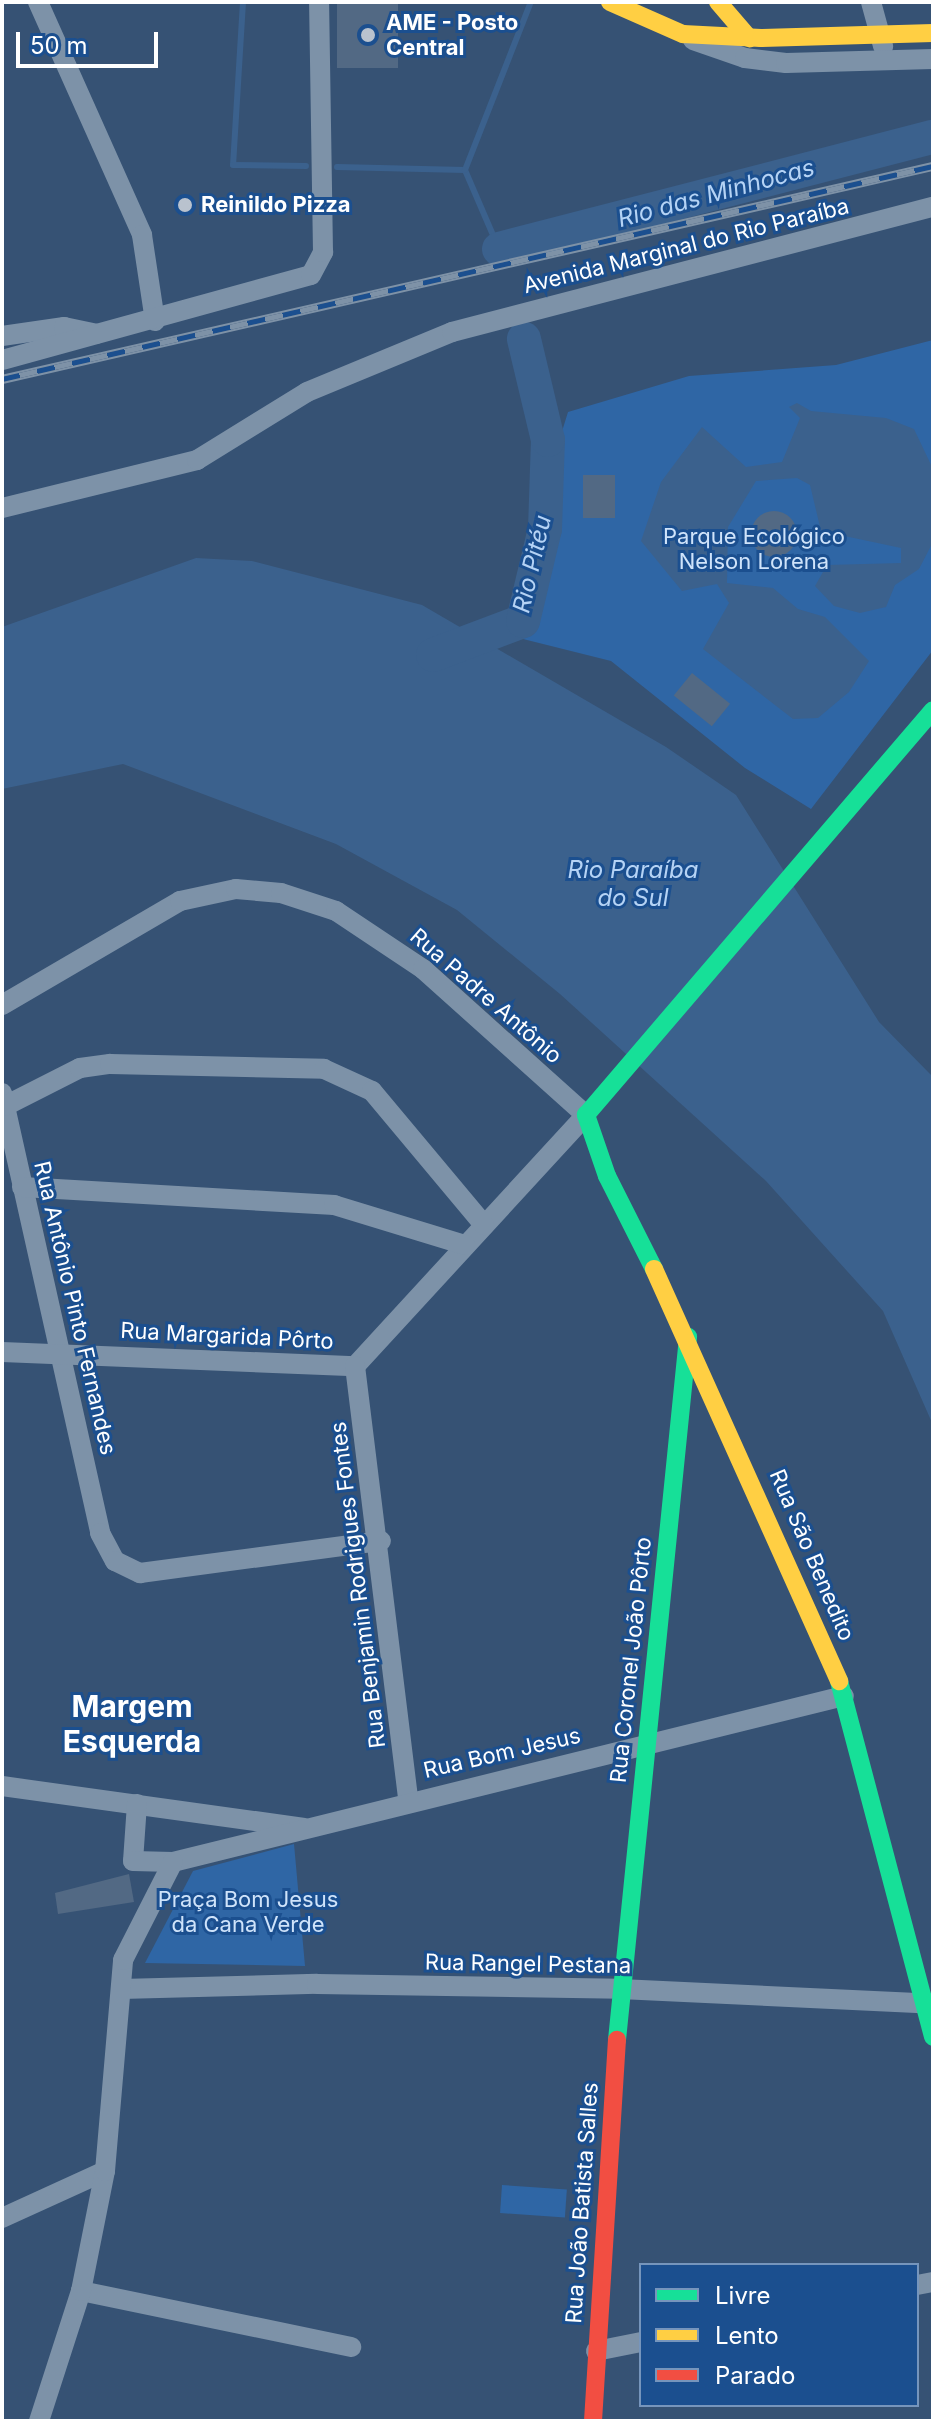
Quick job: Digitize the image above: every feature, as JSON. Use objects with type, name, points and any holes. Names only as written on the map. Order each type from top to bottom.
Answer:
[{"type":"main road","points":[[610,2],[677,30],[755,38],[933,33]]},
{"type":"main road","points":[[677,30],[678,2]]},
{"type":"main road","points":[[718,2],[755,38]]},
{"type":"main road","points":[[586,1115],[624,1064],[933,710]]},
{"type":"main road","name":"Rua São Benedito","points":[[586,1115],[607,1176],[688,1336],[844,1696],[928,2004],[933,2037]]},
{"type":"main road","name":"Rua Coronel João Pôrto","points":[[620,1989],[688,1336]]},
{"type":"main road","name":"Rua João Batista Salles","points":[[593,2421],[620,1989]]},
{"type":"street","points":[[38,2],[142,235],[155,321]]},
{"type":"street","points":[[2,360],[301,283],[323,252],[319,2]]},
{"type":"street","points":[[871,2],[883,29],[882,62]]},
{"type":"street","points":[[677,30],[745,58],[882,62],[933,59]]},
{"type":"street","name":"Avenida Marginal do Rio Paraíba","points":[[2,508],[197,460],[307,392],[452,332],[933,207]]},
{"type":"street","points":[[2,336],[64,327],[100,335]]},
{"type":"street","name":"Rua Padre Antônio","points":[[2,1005],[180,901],[236,889],[281,893],[336,911],[423,969],[586,1115]]},
{"type":"street","points":[[4,1100],[69,1072],[110,1064],[324,1069],[372,1091],[484,1225]]},
{"type":"street","name":"Rua Antônio Pinto Fernandes","points":[[4,1100],[22,1187],[64,1352],[100,1533],[115,1561],[140,1573],[381,1541]]},
{"type":"street","points":[[355,1366],[586,1115]]},
{"type":"street","points":[[22,1187],[334,1205],[465,1245]]},
{"type":"street","name":"Rua Margarida Pôrto","points":[[2,1352],[64,1352],[355,1366]]},
{"type":"street","name":"Rua Benjamin Rodrigues Fontes","points":[[355,1366],[381,1541],[408,1799]]},
{"type":"street","name":"Rua Bom Jesus","points":[[137,1804],[133,1861],[173,1862],[316,1830],[408,1799],[844,1696]]},
{"type":"street","points":[[2,1786],[316,1830]]},
{"type":"street","points":[[39,2421],[81,2291],[105,2171],[121,1989],[129,1941],[173,1862]]},
{"type":"street","name":"Rua Rangel Pestana","points":[[121,1989],[317,1984],[620,1989],[928,2004]]},
{"type":"street","points":[[2,2218],[105,2171]]},
{"type":"street","points":[[81,2291],[351,2347]]},
{"type":"street","points":[[596,2351],[639,2342]]},
{"type":"green space","name":"Parque Ecológico Nelson Lorena","points":[[933,340],[933,650],[811,809],[745,768],[611,661],[523,639],[538,509],[568,412],[689,376],[836,365]]},
{"type":"green space","name":"Praça Bom Jesus da Cana Verde","points":[[294,1844],[305,1966],[145,1963],[193,1871]]},
{"type":"green space","points":[[502,2185],[567,2190],[565,2217],[500,2213]]},
{"type":"water","points":[[797,403],[811,411],[886,418],[914,429],[933,469],[933,542],[919,569],[895,585],[886,607],[860,613],[834,606],[815,586],[827,565],[901,563],[901,548],[821,531],[810,485],[797,478],[756,481],[728,527],[727,583],[773,588],[798,609],[825,617],[869,661],[849,692],[818,718],[793,719],[703,649],[729,603],[717,584],[682,591],[641,541],[661,482],[702,427],[746,467],[782,462],[800,418],[789,407]]},
{"type":"water","name":"Rio Paraíba do Sul","points":[[196,558],[252,561],[422,605],[666,747],[736,795],[879,1022],[933,1077],[933,1425],[883,1311],[766,1181],[560,994],[457,910],[336,844],[123,764],[2,789],[2,627]]},
{"type":"building","name":"AME - Posto Central","points":[[337,2],[398,2],[398,68],[337,68]]},
{"type":"building","points":[[583,475],[615,475],[615,518],[583,518]]},
{"type":"building","points":[[774,511],[790,518],[797,534],[790,550],[774,557],[758,550],[751,534],[758,518]]},
{"type":"building","points":[[692,673],[730,704],[712,726],[674,696]]},
{"type":"building","points":[[129,1874],[134,1902],[58,1914],[55,1893]]},
{"type":"waterway","points":[[243,2],[233,165],[306,166]]},
{"type":"waterway","points":[[499,249],[465,170],[531,2]]},
{"type":"waterway","name":"Rio das Minhocas","points":[[499,249],[933,137]]},
{"type":"waterway","points":[[337,167],[465,170]]},
{"type":"waterway","name":"Rio Pitéu","points":[[433,655],[523,621],[545,529],[548,440],[524,339]]},
{"type":"railway","points":[[2,379],[933,166]]},
{"type":"traffic: fast","points":[[654,1269],[607,1176],[586,1115],[933,710]]},
{"type":"traffic: fast","points":[[617,2040],[688,1337]]},
{"type":"traffic: fast","points":[[839,1681],[933,2037]]},
{"type":"traffic: slow","points":[[610,2],[683,34],[761,38]]},
{"type":"traffic: slow","points":[[718,2],[749,38]]},
{"type":"traffic: slow","points":[[761,38],[933,33]]},
{"type":"traffic: slow","points":[[654,1269],[839,1681]]},
{"type":"traffic: jam","points":[[593,2421],[617,2040]]},
{"type":"place","name":"AME - Posto Central","points":[[368,35]]},
{"type":"place","name":"Reinildo Pizza","points":[[185,205]]},
{"type":"district","name":"Margem Esquerda","points":[[132,1723]]}]
